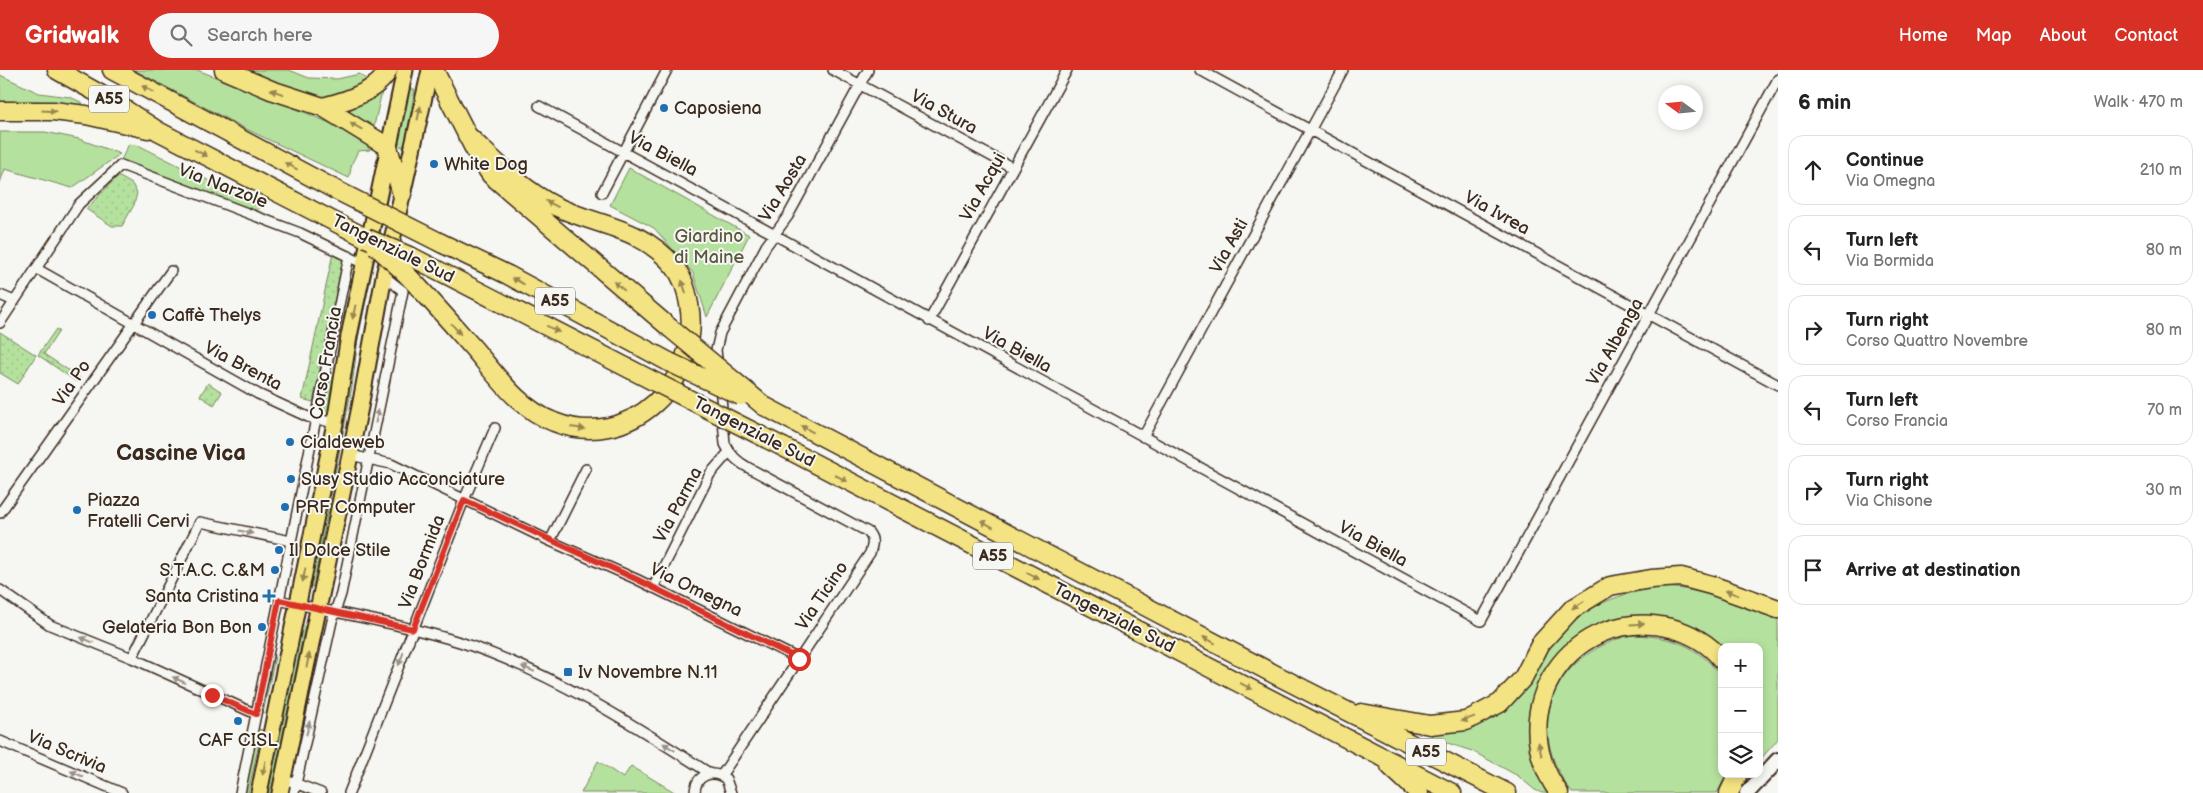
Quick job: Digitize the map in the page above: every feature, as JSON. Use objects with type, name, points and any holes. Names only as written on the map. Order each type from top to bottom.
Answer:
[{"type":"highway","name":"Tangenziale Sud","points":[[57,70],[112,101],[158,131],[366,238],[432,267],[657,382],[1452,793]]},
{"type":"highway","name":"Tangenziale Sud","points":[[112,70],[334,189],[508,276],[669,362],[764,406],[1344,710],[1507,793]]},
{"type":"highway","points":[[323,107],[356,97],[371,88],[386,75],[388,70]]},
{"type":"highway","points":[[434,70],[467,135],[491,175],[764,406]]},
{"type":"highway","points":[[228,71],[271,90],[323,107],[388,147],[402,194]]},
{"type":"highway","points":[[0,110],[53,111],[86,115],[158,131]]},
{"type":"highway","points":[[366,238],[424,292],[509,390],[528,408],[551,422],[564,426],[598,429],[630,420],[661,399],[669,389],[690,346],[692,334],[691,314],[684,283],[675,267],[654,246],[638,236],[577,215],[533,193],[515,180],[467,135]]},
{"type":"highway","points":[[1344,710],[1430,725],[1466,721],[1500,703],[1523,678],[1541,642],[1572,609],[1610,586],[1651,579],[1681,577],[1711,585],[1778,609]]},
{"type":"highway","points":[[1559,793],[1548,774],[1539,746],[1537,726],[1544,690],[1552,675],[1579,646],[1598,634],[1616,627],[1636,624],[1656,625],[1680,630],[1698,639],[1718,656]]},
{"type":"highway","points":[[1380,755],[1410,787],[1419,793]]},
{"type":"highway","points":[[1729,793],[1736,778]]},
{"type":"main road","name":"Corso Francia","points":[[259,793],[335,423],[364,264],[405,70]]},
{"type":"main road","points":[[280,793],[289,780],[319,609],[384,276],[430,70]]},
{"type":"main road","points":[[1747,793],[1778,760]]},
{"type":"street","points":[[602,193],[667,70]]},
{"type":"street","name":"Via Stura","points":[[833,70],[1012,168]]},
{"type":"street","name":"Via Aosta","points":[[729,452],[725,444],[716,350],[720,333],[766,246],[788,216],[868,70]]},
{"type":"street","name":"Via Acqui","points":[[929,321],[1067,70]]},
{"type":"street","name":"Via Ivrea","points":[[1200,70],[1778,386]]},
{"type":"street","name":"Via Asti","points":[[1143,437],[1343,70]]},
{"type":"street","name":"Via Albenga","points":[[1481,621],[1778,79]]},
{"type":"street","name":"Via Biella","points":[[539,106],[775,234],[929,321],[1481,621]]},
{"type":"street","name":"Via Narzole","points":[[36,269],[79,204],[122,165],[300,234],[364,264]]},
{"type":"street","name":"Corso Francia","points":[[240,793],[349,256]]},
{"type":"street","points":[[0,323],[36,269]]},
{"type":"street","name":"Via Brenta","points":[[36,269],[258,394],[315,419],[335,423]]},
{"type":"street","name":"Via Po","points":[[0,513],[171,271]]},
{"type":"street","points":[[294,793],[289,780],[341,594],[403,291],[384,276]]},
{"type":"street","points":[[0,295],[14,301]]},
{"type":"street","points":[[366,367],[386,371]]},
{"type":"street","name":"Via Bormida","points":[[349,793],[464,500],[495,428]]},
{"type":"street","name":"Via Ticino","points":[[721,776],[870,553],[873,545],[872,537],[868,532],[738,462],[729,452]]},
{"type":"street","name":"Via Parma","points":[[654,588],[710,474],[729,452]]},
{"type":"street","name":"Via Omegna","points":[[350,454],[391,464],[550,541],[654,588],[799,659]]},
{"type":"street","points":[[550,541],[586,469]]},
{"type":"street","points":[[132,658],[200,522],[291,541]]},
{"type":"street","points":[[0,590],[50,625],[132,658],[256,716],[273,722]]},
{"type":"street","points":[[279,600],[413,629],[479,649],[558,682],[610,710],[711,774],[721,776],[729,784],[731,793]]},
{"type":"street","name":"Via Scrivia","points":[[0,741],[122,793]]},
{"type":"street","points":[[695,793],[696,784],[700,779],[711,774]]},
{"type":"street","points":[[289,780],[321,793]]},
{"type":"green space","points":[[134,70],[197,70],[271,98],[353,133],[370,150],[358,151],[352,163],[349,178],[244,128]]},
{"type":"green space","points":[[246,70],[289,70],[309,78],[337,79],[360,74],[368,81],[353,90],[319,101]]},
{"type":"green space","points":[[0,75],[39,93],[70,97],[83,103],[78,105],[37,101],[0,103]]},
{"type":"green space","points":[[383,87],[373,130],[346,112],[347,109]]},
{"type":"green space","points":[[415,89],[405,145],[401,147],[398,141],[399,134],[408,91]]},
{"type":"green space","points":[[0,132],[45,132],[79,139],[120,154],[72,188],[5,169],[0,183]]},
{"type":"green space","points":[[129,144],[140,146],[261,207],[255,212],[120,162]]},
{"type":"green space","name":"Giardino di Maine","points":[[629,168],[749,235],[707,317],[693,273],[654,228],[610,205]]},
{"type":"green space","points":[[118,176],[132,184],[137,193],[134,205],[122,226],[112,226],[86,209]]},
{"type":"green space","points":[[388,188],[389,191],[358,339],[352,387],[313,587],[310,586],[345,398],[352,378],[355,337]]},
{"type":"green space","points":[[333,253],[344,256],[313,402],[302,399]]},
{"type":"green space","points":[[56,329],[59,331],[44,354],[80,378],[77,382],[38,355]]},
{"type":"green space","points":[[0,332],[36,355],[18,384],[0,373]]},
{"type":"green space","points":[[325,376],[335,378],[329,412],[318,410]]},
{"type":"green space","points":[[208,383],[222,392],[214,405],[200,396]]},
{"type":"green space","points":[[1664,587],[1695,591],[1778,617],[1778,739],[1763,756],[1763,643],[1718,643],[1718,646],[1617,621],[1540,688],[1551,793],[1542,793],[1535,790],[1518,776],[1472,751],[1432,738],[1431,734],[1474,726],[1510,706],[1529,684],[1554,642],[1577,619],[1589,610],[1617,597]]},
{"type":"green space","points":[[301,626],[305,626],[271,793],[268,793]]},
{"type":"green space","points":[[1631,635],[1659,637],[1693,649],[1718,672],[1718,778],[1725,778],[1717,793],[1572,793],[1557,768],[1549,743],[1548,719],[1553,696],[1564,676],[1581,659],[1604,645]]},
{"type":"green space","points":[[272,657],[275,657],[263,713],[261,712]]},
{"type":"green space","points":[[258,729],[262,730],[248,793],[244,793]]},
{"type":"green space","points":[[598,761],[623,778],[631,766],[676,793],[581,793]]},
{"type":"place","name":"Caposiena","points":[[664,108]]},
{"type":"place","name":"White Dog","points":[[434,164]]},
{"type":"place","name":"Caffè Thelys","points":[[152,315]]},
{"type":"place","name":"Cialdeweb","points":[[290,442]]},
{"type":"place","name":"Susy Studio Acconciature","points":[[291,479]]},
{"type":"place","name":"PRF Computer","points":[[285,507]]},
{"type":"place","name":"Piazza Fratelli Cervi","points":[[77,510]]},
{"type":"place","name":"Il Dolce Stile","points":[[279,550]]},
{"type":"place","name":"S.T.A.C. C.&M","points":[[275,570]]},
{"type":"place","name":"Santa Cristina","points":[[269,596]]},
{"type":"place","name":"Gelateria Bon Bon","points":[[262,627]]},
{"type":"place","name":"Iv Novembre N.11","points":[[568,672]]},
{"type":"place","name":"CAF CISL","points":[[238,721]]},
{"type":"district","name":"Cascine Vica","points":[[181,453]]},
{"type":"route","points":[[212,695],[256,714],[279,600],[413,629],[464,500],[556,544],[636,579],[799,659]]}]
